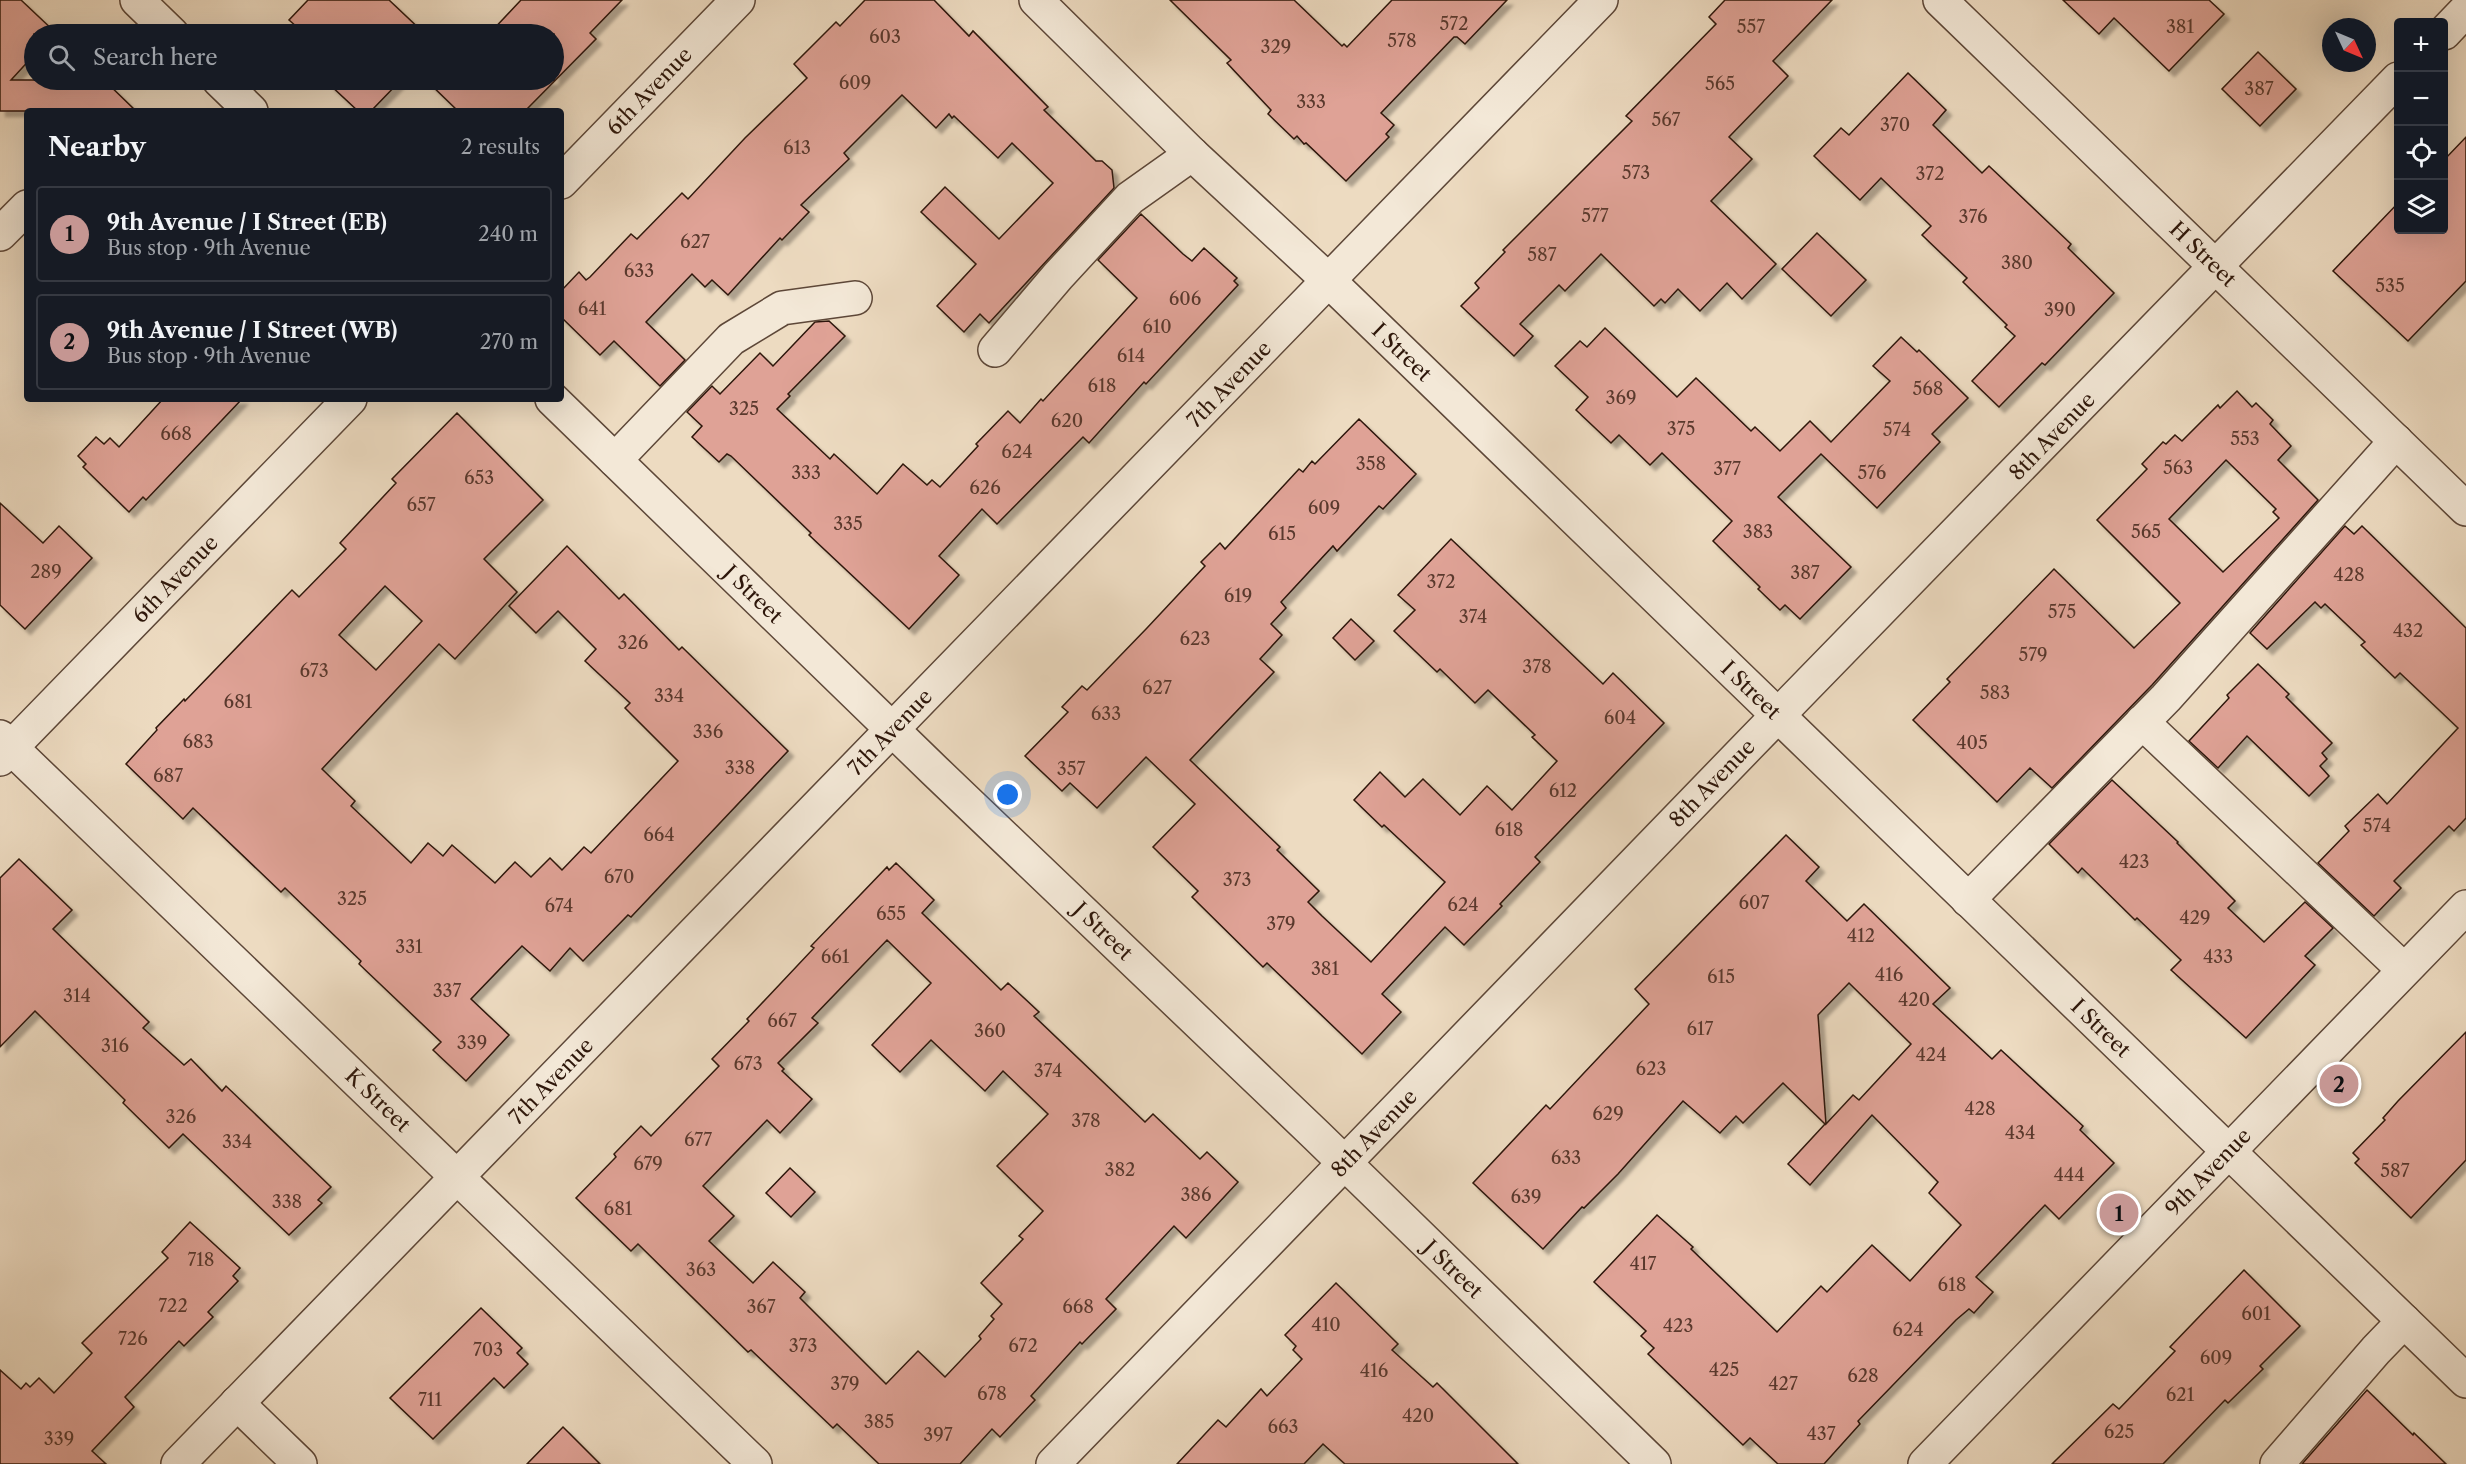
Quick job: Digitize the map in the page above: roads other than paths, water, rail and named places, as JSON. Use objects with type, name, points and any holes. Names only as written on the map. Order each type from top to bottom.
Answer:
[{"type":"street","points":[[137,0],[162,24]]},
{"type":"street","name":"6th Avenue","points":[[564,179],[738,0]]},
{"type":"street","name":"I Street","points":[[1036,0],[1192,154],[1329,280],[2466,1381]]},
{"type":"street","name":"7th Avenue","points":[[178,1464],[1601,0]]},
{"type":"street","name":"H Street","points":[[1940,0],[2466,509]]},
{"type":"street","points":[[2448,29],[2466,10]]},
{"type":"street","name":"8th Avenue","points":[[1053,1464],[2394,84]]},
{"type":"street","points":[[229,90],[248,108]]},
{"type":"street","points":[[995,350],[1058,276],[1130,198],[1192,154]]},
{"type":"street","points":[[0,234],[24,210]]},
{"type":"street","points":[[615,460],[731,339],[782,308],[855,298]]},
{"type":"street","name":"6th Avenue","points":[[4,748],[347,402]]},
{"type":"street","name":"J Street","points":[[555,402],[1654,1464]]},
{"type":"street","points":[[1968,900],[2142,722],[2396,441]]},
{"type":"street","points":[[2142,722],[2404,970]]},
{"type":"street","name":"K Street","points":[[4,748],[459,1177],[755,1464]]},
{"type":"street","name":"9th Avenue","points":[[1925,1464],[2466,907]]},
{"type":"street","points":[[2277,1464],[2404,1321]]},
{"type":"street","points":[[237,1403],[300,1464]]},
{"type":"place","name":"9th Avenue / I Street (WB)","points":[[2339,1084]]},
{"type":"place","name":"9th Avenue / I Street (EB)","points":[[2119,1213]]}]
